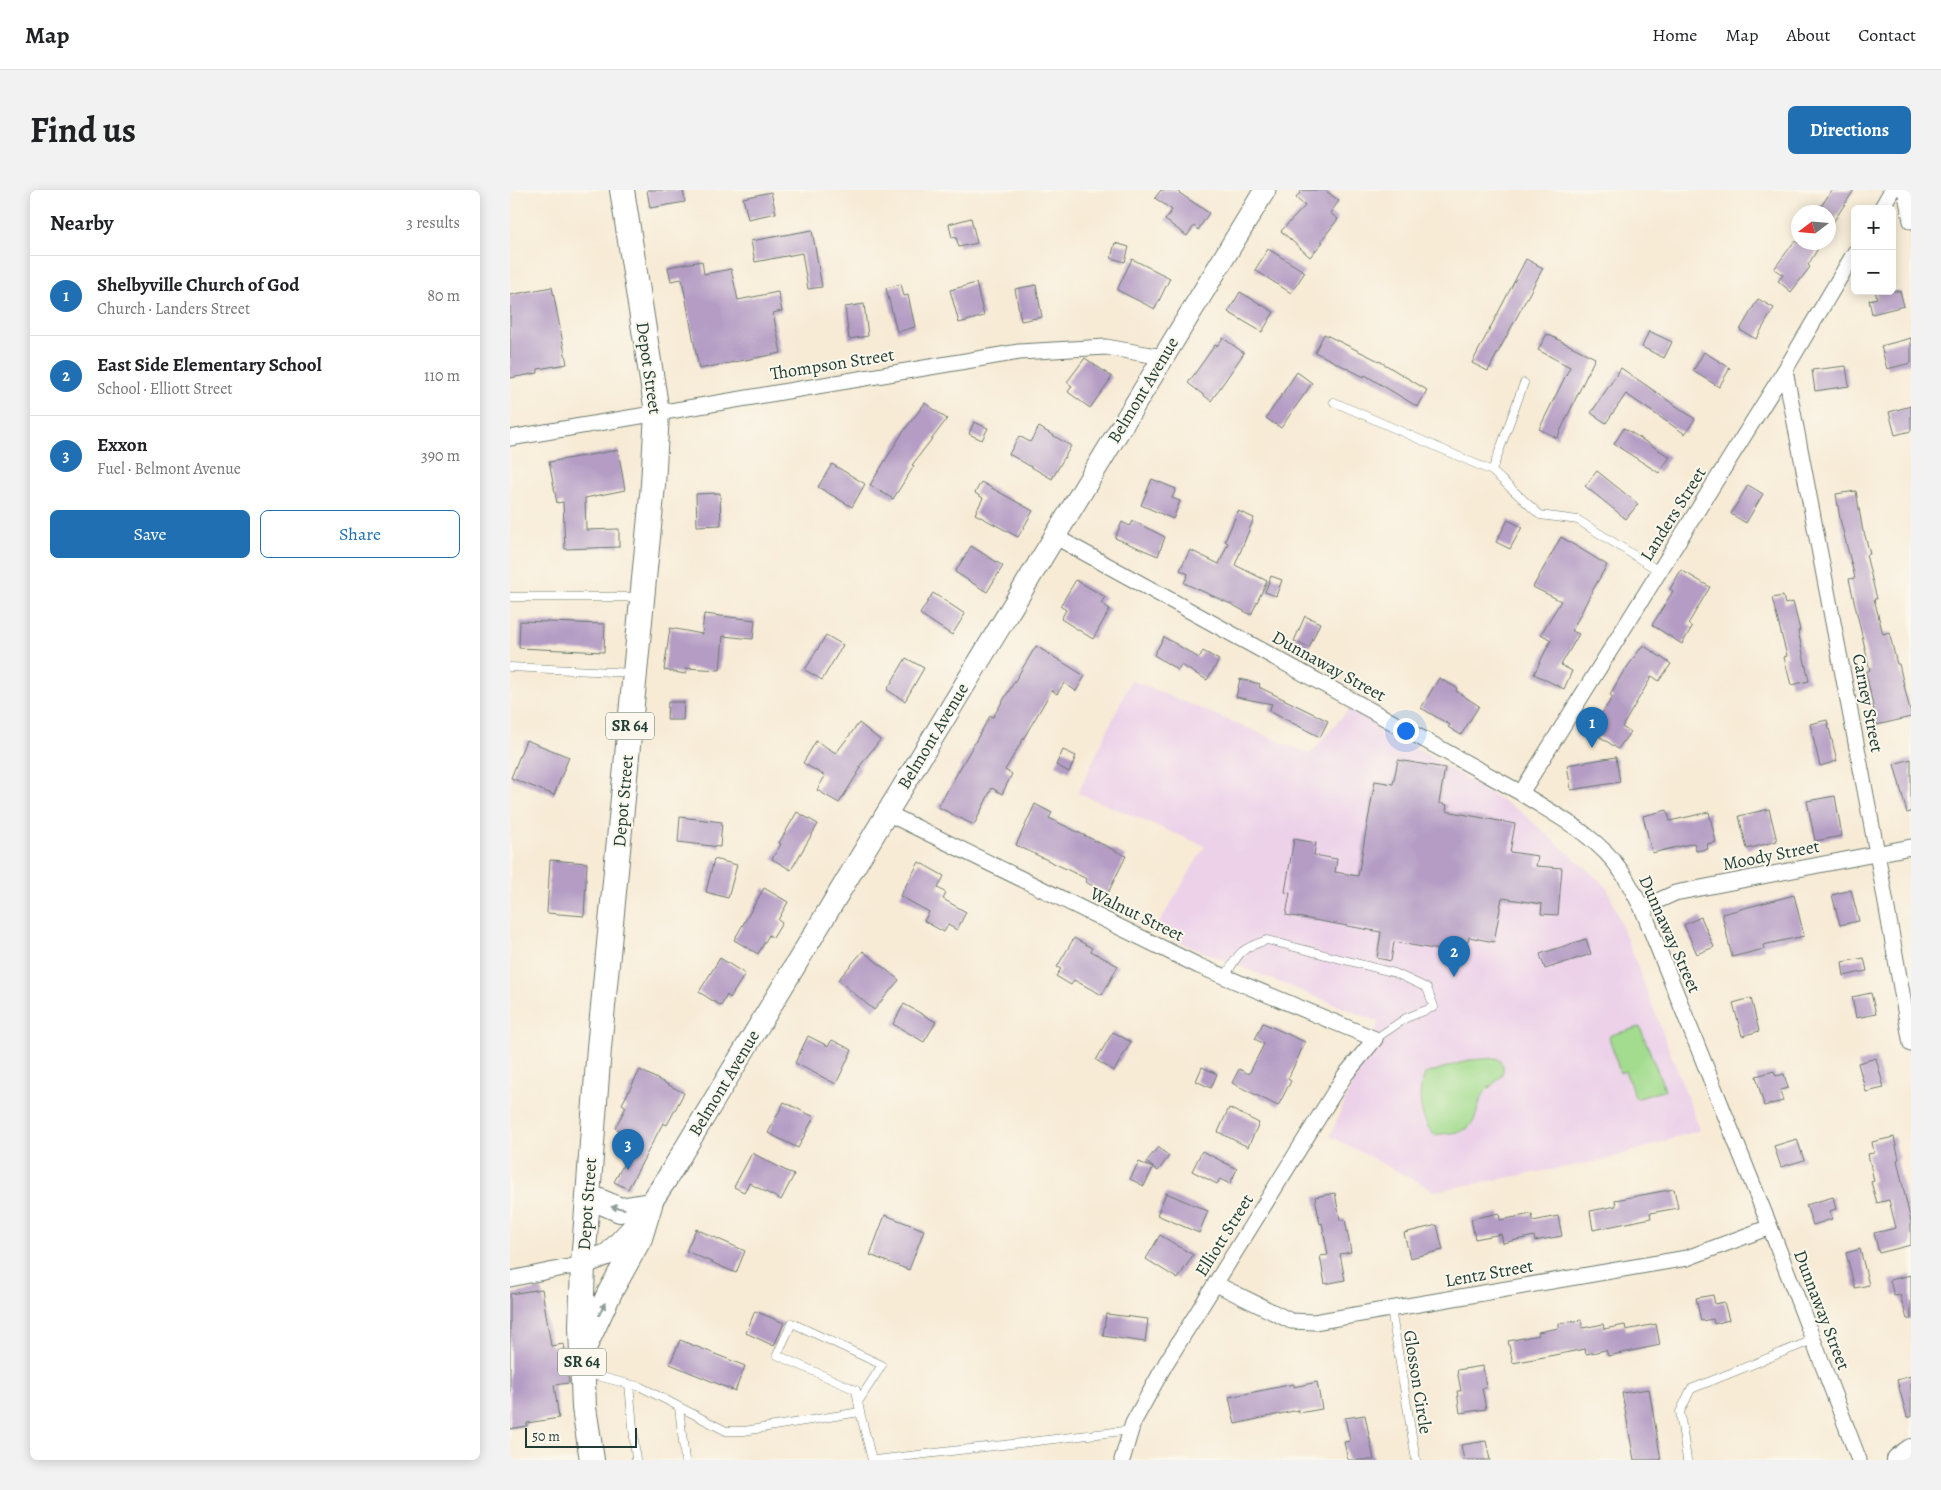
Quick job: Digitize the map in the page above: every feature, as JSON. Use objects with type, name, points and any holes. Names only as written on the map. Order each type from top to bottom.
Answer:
[{"type":"main road","name":"Depot Street","points":[[583,1264],[599,1048],[635,674],[657,412],[622,190]]},
{"type":"main road","name":"Belmont Avenue","points":[[583,1264],[608,1254],[638,1222],[650,1205],[1162,357],[1265,190]]},
{"type":"main road","points":[[582,1363],[610,1292],[640,1238],[650,1205],[620,1210],[588,1196]]},
{"type":"main road","name":"SR 64","points":[[583,1264],[581,1327],[584,1408],[592,1460]]},
{"type":"main road","points":[[1899,1460],[1911,1451]]},
{"type":"street","points":[[1883,205],[1892,190]]},
{"type":"street","points":[[1905,190],[1911,221]]},
{"type":"street","name":"Landers Street","points":[[1521,793],[1785,370],[1851,259]]},
{"type":"street","name":"Thompson Street","points":[[510,438],[1019,352],[1106,347],[1162,357]]},
{"type":"street","name":"Carney Street","points":[[1785,370],[1878,853],[1911,1044]]},
{"type":"street","name":"Dunnaway Street","points":[[1054,536],[1521,793],[1584,834],[1620,870],[1642,908],[1770,1227],[1858,1460]]},
{"type":"street","name":"Walnut Street","points":[[886,813],[1200,966],[1375,1039]]},
{"type":"street","name":"Moody Street","points":[[1642,908],[1675,893],[1911,847]]},
{"type":"street","name":"Elliott Street","points":[[1122,1460],[1131,1430],[1166,1363],[1346,1075],[1375,1039]]},
{"type":"street","name":"Lentz Street","points":[[1216,1284],[1291,1321],[1314,1322],[1687,1258],[1770,1227]]},
{"type":"street","points":[[510,1279],[583,1264]]},
{"type":"lane","points":[[1492,471],[1524,383]]},
{"type":"lane","points":[[1334,402],[1492,471],[1540,515],[1578,520],[1659,571]]},
{"type":"lane","points":[[510,597],[642,597]]},
{"type":"lane","points":[[510,667],[635,674]]},
{"type":"lane","points":[[1225,977],[1237,955],[1248,946],[1267,940],[1395,973],[1427,988],[1434,1007],[1406,1018],[1375,1039]]},
{"type":"lane","name":"Glosson Circle","points":[[1391,1309],[1416,1460]]},
{"type":"lane","points":[[858,1402],[882,1366],[792,1322],[777,1355],[856,1390],[858,1402],[860,1412],[874,1460],[1131,1430]]},
{"type":"lane","points":[[1687,1460],[1680,1412],[1691,1389],[1813,1340]]},
{"type":"lane","points":[[582,1363],[629,1384],[641,1387],[726,1431],[744,1431],[860,1412]]},
{"type":"lane","points":[[629,1384],[636,1460]]},
{"type":"lane","points":[[679,1407],[685,1460]]},
{"type":"shaded area","points":[[1131,680],[1310,754],[1350,708],[1521,812],[1607,887],[1700,1130],[1605,1160],[1435,1191],[1330,1136],[1379,1022],[1154,932],[1205,846],[1078,793]]},
{"type":"green space","points":[[1640,1027],[1665,1090],[1636,1099],[1625,1071],[1620,1073],[1609,1037]]},
{"type":"green space","points":[[1497,1058],[1503,1065],[1502,1075],[1483,1095],[1472,1124],[1462,1131],[1434,1135],[1425,1121],[1421,1106],[1422,1082],[1425,1074],[1469,1060]]},
{"type":"building","points":[[647,190],[683,190],[685,202],[650,208]]},
{"type":"building","points":[[1161,190],[1175,190],[1209,213],[1198,230],[1194,226],[1187,236],[1165,220],[1172,210],[1155,198]]},
{"type":"building","points":[[1302,190],[1325,190],[1339,201],[1330,213],[1338,219],[1321,241],[1323,242],[1310,257],[1281,231],[1305,206],[1296,198]]},
{"type":"building","points":[[1832,190],[1854,190],[1836,218],[1836,205],[1822,205]]},
{"type":"building","points":[[771,192],[776,213],[748,219],[743,198]]},
{"type":"building","points":[[971,218],[977,243],[959,247],[956,237],[952,238],[949,224]]},
{"type":"building","points":[[812,230],[822,287],[808,289],[802,253],[755,262],[751,241]]},
{"type":"building","points":[[1115,243],[1129,247],[1125,262],[1111,258]]},
{"type":"building","points":[[1791,246],[1791,250],[1817,250],[1808,265],[1810,267],[1791,292],[1778,281],[1783,275],[1774,269]]},
{"type":"building","points":[[1268,249],[1305,272],[1291,293],[1255,270]]},
{"type":"building","points":[[1132,259],[1170,278],[1155,309],[1117,290]]},
{"type":"building","points":[[1526,259],[1543,268],[1488,371],[1472,363]]},
{"type":"building","points":[[702,261],[704,274],[731,269],[738,300],[778,292],[782,311],[773,313],[781,353],[699,369],[682,279],[671,281],[668,267]]},
{"type":"building","points":[[976,283],[984,316],[959,323],[950,290]]},
{"type":"building","points":[[901,284],[904,296],[908,295],[915,327],[897,332],[886,288]]},
{"type":"building","points":[[1036,285],[1042,317],[1021,321],[1015,289]]},
{"type":"building","points":[[552,287],[567,364],[538,369],[538,373],[510,378],[510,295]]},
{"type":"building","points":[[1896,291],[1900,291],[1904,306],[1872,314],[1869,300],[1877,298],[1876,295],[1896,295]]},
{"type":"building","points":[[1240,292],[1274,312],[1262,332],[1228,312]]},
{"type":"building","points":[[1758,299],[1774,308],[1756,339],[1740,330]]},
{"type":"building","points":[[864,304],[868,336],[849,339],[845,307]]},
{"type":"building","points":[[1649,331],[1672,342],[1664,358],[1642,347]]},
{"type":"building","points":[[1324,334],[1381,362],[1427,390],[1418,407],[1365,375],[1364,377],[1315,352]]},
{"type":"building","points":[[1547,334],[1595,358],[1557,438],[1539,429],[1570,367],[1538,350]]},
{"type":"building","points":[[1223,338],[1244,353],[1211,401],[1188,383],[1215,345],[1217,346]]},
{"type":"building","points":[[1911,338],[1911,363],[1887,369],[1881,346]]},
{"type":"building","points":[[1704,352],[1730,368],[1719,387],[1693,371]]},
{"type":"building","points":[[1085,358],[1112,377],[1090,408],[1068,392],[1072,386],[1067,382]]},
{"type":"building","points":[[1846,366],[1849,386],[1815,391],[1812,370]]},
{"type":"building","points":[[1621,368],[1695,419],[1685,434],[1626,394],[1606,423],[1591,413]]},
{"type":"building","points":[[1297,372],[1312,383],[1281,428],[1266,418]]},
{"type":"building","points":[[925,403],[947,419],[912,465],[914,466],[893,499],[870,485],[903,432]]},
{"type":"building","points":[[1911,406],[1911,431],[1895,435],[1889,412]]},
{"type":"building","points":[[974,422],[988,428],[982,440],[969,434]]},
{"type":"building","points":[[1039,427],[1071,446],[1052,479],[1009,454],[1019,436],[1030,442]]},
{"type":"building","points":[[1624,428],[1670,457],[1659,473],[1614,444]]},
{"type":"building","points":[[618,450],[625,490],[585,498],[586,530],[619,529],[619,547],[565,549],[563,502],[557,503],[549,462]]},
{"type":"building","points":[[832,464],[865,484],[852,507],[818,487]]},
{"type":"building","points":[[1597,471],[1638,504],[1626,519],[1585,486]]},
{"type":"building","points":[[1152,479],[1176,489],[1172,498],[1180,501],[1173,519],[1141,505]]},
{"type":"building","points":[[981,482],[1033,511],[1018,537],[975,514],[983,498],[975,493]]},
{"type":"building","points":[[1748,485],[1763,494],[1746,523],[1731,514]]},
{"type":"building","points":[[1856,491],[1863,532],[1870,554],[1866,555],[1877,599],[1874,599],[1883,634],[1889,632],[1911,715],[1911,717],[1877,725],[1866,672],[1870,670],[1849,579],[1855,578],[1840,519],[1836,494]]},
{"type":"building","points":[[720,493],[721,525],[697,526],[696,494]]},
{"type":"building","points":[[1238,511],[1254,518],[1235,565],[1267,581],[1251,615],[1184,583],[1188,574],[1180,570],[1190,550],[1219,564],[1228,543],[1225,541]]},
{"type":"building","points":[[1508,520],[1522,527],[1510,549],[1496,542]]},
{"type":"building","points":[[1133,521],[1165,537],[1158,556],[1115,538],[1122,522],[1130,526]]},
{"type":"building","points":[[1561,537],[1607,565],[1572,631],[1579,634],[1561,665],[1572,671],[1564,689],[1534,674],[1551,640],[1541,634],[1561,601],[1533,587]]},
{"type":"building","points":[[971,546],[1003,566],[987,592],[955,572]]},
{"type":"building","points":[[1681,570],[1710,587],[1688,624],[1692,627],[1682,644],[1652,625],[1673,591],[1670,589]]},
{"type":"building","points":[[1271,576],[1282,580],[1276,596],[1265,592]]},
{"type":"building","points":[[1076,580],[1105,597],[1101,603],[1110,609],[1093,639],[1061,619],[1066,610],[1060,606]]},
{"type":"building","points":[[933,593],[965,614],[952,635],[920,614]]},
{"type":"building","points":[[1783,596],[1785,604],[1793,602],[1809,681],[1791,685],[1784,657],[1787,656],[1772,598]]},
{"type":"building","points":[[704,614],[755,620],[753,639],[723,636],[720,670],[686,668],[685,674],[664,670],[670,628],[702,634]]},
{"type":"building","points":[[1305,616],[1320,623],[1309,648],[1294,641]]},
{"type":"building","points":[[520,621],[605,624],[604,652],[519,648]]},
{"type":"building","points":[[826,635],[843,645],[822,680],[805,670]]},
{"type":"building","points":[[1164,637],[1199,658],[1203,651],[1219,660],[1207,680],[1181,665],[1178,670],[1154,655]]},
{"type":"building","points":[[1643,645],[1671,664],[1659,681],[1652,676],[1622,727],[1630,732],[1618,749],[1590,730],[1613,697],[1610,695],[1620,677]]},
{"type":"building","points":[[1036,646],[1085,676],[1076,691],[1064,683],[1057,694],[1052,690],[1005,770],[1012,774],[1002,794],[992,788],[974,825],[938,807],[990,716],[993,717]]},
{"type":"building","points":[[906,658],[924,668],[905,701],[887,690]]},
{"type":"building","points":[[1439,678],[1457,688],[1456,691],[1479,706],[1461,735],[1448,727],[1450,725],[1421,708]]},
{"type":"building","points":[[1240,679],[1260,684],[1259,687],[1328,721],[1320,737],[1269,711],[1272,704],[1236,697]]},
{"type":"building","points":[[668,702],[684,702],[683,720],[667,720]]},
{"type":"building","points":[[1827,720],[1837,761],[1820,766],[1810,724]]},
{"type":"building","points":[[859,723],[880,740],[859,767],[861,768],[839,803],[817,790],[825,776],[803,763],[816,741],[836,753]]},
{"type":"building","points":[[526,740],[569,757],[554,795],[511,778]]},
{"type":"building","points":[[1063,750],[1076,756],[1069,772],[1056,765]]},
{"type":"building","points":[[1616,757],[1620,782],[1571,790],[1567,765]]},
{"type":"building","points":[[1911,759],[1911,812],[1907,813],[1894,764]]},
{"type":"building","points":[[1398,760],[1445,768],[1439,803],[1447,805],[1446,811],[1515,824],[1510,852],[1538,856],[1536,866],[1562,868],[1558,915],[1541,914],[1542,904],[1502,898],[1494,942],[1469,937],[1468,942],[1459,940],[1456,953],[1394,942],[1391,961],[1377,958],[1381,932],[1286,915],[1290,893],[1285,892],[1294,839],[1316,843],[1314,855],[1337,859],[1335,872],[1358,876],[1375,781],[1393,784]]},
{"type":"building","points":[[1835,796],[1842,836],[1815,841],[1807,801]]},
{"type":"building","points":[[1035,804],[1052,813],[1049,818],[1126,856],[1108,893],[1085,882],[1087,879],[1016,845]]},
{"type":"building","points":[[1769,809],[1777,841],[1747,849],[1739,816]]},
{"type":"building","points":[[1667,810],[1670,821],[1709,812],[1716,842],[1707,844],[1708,849],[1696,851],[1694,843],[1652,853],[1643,816]]},
{"type":"building","points":[[797,812],[818,824],[791,870],[772,859]]},
{"type":"building","points":[[680,817],[722,822],[720,847],[678,842]]},
{"type":"building","points":[[714,859],[737,865],[728,898],[706,892]]},
{"type":"building","points":[[550,860],[587,863],[584,916],[547,913]]},
{"type":"building","points":[[919,862],[944,876],[938,888],[946,893],[943,899],[966,912],[957,930],[948,925],[944,932],[924,921],[929,912],[900,896]]},
{"type":"building","points":[[764,888],[788,902],[778,920],[782,923],[773,938],[769,935],[758,954],[734,940]]},
{"type":"building","points":[[1851,890],[1859,921],[1840,925],[1832,895]]},
{"type":"building","points":[[1794,895],[1804,936],[1763,945],[1764,949],[1732,957],[1722,914]]},
{"type":"building","points":[[1701,917],[1714,947],[1697,954],[1684,925]]},
{"type":"building","points":[[1074,938],[1092,948],[1091,951],[1118,966],[1102,995],[1074,980],[1071,985],[1056,976],[1061,969],[1057,967]]},
{"type":"building","points":[[1586,939],[1591,954],[1545,969],[1540,954]]},
{"type":"building","points":[[863,951],[899,980],[874,1010],[838,980]]},
{"type":"building","points":[[720,958],[745,974],[730,998],[727,995],[721,1006],[699,992]]},
{"type":"building","points":[[1864,958],[1867,971],[1844,976],[1842,962]]},
{"type":"building","points":[[1871,993],[1876,1014],[1856,1018],[1852,997]]},
{"type":"building","points":[[1751,998],[1759,1031],[1742,1036],[1733,1003]]},
{"type":"building","points":[[904,1004],[936,1022],[924,1042],[893,1024]]},
{"type":"building","points":[[1263,1023],[1305,1042],[1288,1079],[1291,1081],[1278,1106],[1232,1083],[1239,1069],[1249,1074],[1264,1044],[1255,1039]]},
{"type":"building","points":[[1113,1032],[1131,1042],[1114,1071],[1096,1060]]},
{"type":"building","points":[[808,1036],[828,1046],[832,1040],[852,1050],[836,1084],[795,1063]]},
{"type":"building","points":[[1876,1058],[1884,1088],[1866,1092],[1858,1063]]},
{"type":"building","points":[[1202,1067],[1217,1074],[1211,1088],[1196,1081]]},
{"type":"building","points":[[640,1070],[684,1093],[667,1125],[663,1123],[628,1189],[614,1182],[637,1139],[615,1128],[626,1107],[622,1104]]},
{"type":"building","points":[[1774,1071],[1776,1076],[1784,1074],[1788,1088],[1780,1090],[1783,1101],[1764,1106],[1756,1076]]},
{"type":"building","points":[[784,1102],[814,1117],[798,1148],[768,1133]]},
{"type":"building","points":[[1229,1108],[1259,1123],[1248,1147],[1218,1132]]},
{"type":"building","points":[[1894,1137],[1899,1159],[1897,1160],[1911,1222],[1911,1245],[1879,1253],[1874,1233],[1896,1228],[1889,1200],[1877,1203],[1871,1182],[1874,1181],[1868,1154],[1874,1153],[1872,1142]]},
{"type":"building","points":[[1797,1139],[1804,1160],[1781,1167],[1774,1146]]},
{"type":"building","points":[[1158,1147],[1169,1156],[1158,1171],[1146,1162]]},
{"type":"building","points":[[1202,1151],[1237,1169],[1230,1184],[1220,1179],[1217,1184],[1192,1171]]},
{"type":"building","points":[[752,1153],[794,1175],[781,1200],[749,1183],[744,1192],[734,1187]]},
{"type":"building","points":[[1139,1162],[1153,1168],[1144,1186],[1130,1179]]},
{"type":"building","points":[[1674,1189],[1678,1208],[1650,1213],[1651,1218],[1593,1230],[1590,1211],[1616,1206],[1615,1200]]},
{"type":"building","points":[[1166,1193],[1208,1211],[1199,1233],[1157,1215]]},
{"type":"building","points":[[1335,1193],[1340,1220],[1345,1219],[1351,1252],[1340,1254],[1345,1280],[1325,1284],[1320,1256],[1328,1255],[1315,1197]]},
{"type":"building","points":[[1833,1197],[1836,1209],[1830,1211],[1832,1219],[1813,1225],[1806,1205]]},
{"type":"building","points":[[1499,1213],[1500,1220],[1532,1214],[1533,1221],[1558,1216],[1562,1236],[1535,1241],[1534,1236],[1503,1243],[1501,1234],[1475,1239],[1471,1219]]},
{"type":"building","points":[[885,1215],[924,1230],[909,1270],[870,1255]]},
{"type":"building","points":[[1437,1225],[1443,1250],[1410,1258],[1404,1233]]},
{"type":"building","points":[[696,1229],[745,1251],[736,1273],[686,1251]]},
{"type":"building","points":[[1160,1235],[1193,1255],[1178,1279],[1146,1259]]},
{"type":"building","points":[[1860,1249],[1869,1285],[1855,1288],[1846,1253]]},
{"type":"building","points":[[1911,1275],[1911,1319],[1907,1319],[1900,1295],[1894,1296],[1890,1280]]},
{"type":"building","points":[[542,1289],[551,1346],[564,1344],[569,1383],[554,1385],[559,1418],[527,1423],[527,1426],[510,1429],[510,1294]]},
{"type":"building","points":[[1713,1295],[1715,1304],[1724,1302],[1729,1320],[1714,1324],[1713,1319],[1701,1321],[1696,1298]]},
{"type":"building","points":[[755,1311],[784,1323],[774,1346],[746,1333]]},
{"type":"building","points":[[1106,1314],[1148,1319],[1145,1342],[1103,1336]]},
{"type":"building","points":[[1581,1320],[1583,1328],[1603,1324],[1604,1329],[1625,1325],[1626,1330],[1656,1324],[1660,1345],[1608,1356],[1606,1350],[1586,1354],[1585,1349],[1513,1363],[1508,1341],[1539,1335],[1538,1332],[1559,1328],[1559,1324]]},
{"type":"building","points":[[680,1340],[745,1366],[735,1391],[670,1364]]},
{"type":"building","points":[[1483,1366],[1486,1388],[1482,1388],[1486,1409],[1460,1413],[1457,1391],[1461,1391],[1457,1370]]},
{"type":"building","points":[[1911,1376],[1911,1417],[1907,1417],[1897,1380]]},
{"type":"building","points":[[1317,1382],[1322,1409],[1299,1413],[1298,1410],[1235,1424],[1229,1397],[1294,1384],[1294,1387]]},
{"type":"building","points":[[1649,1389],[1661,1460],[1634,1460],[1622,1393]]},
{"type":"building","points":[[1365,1415],[1374,1460],[1348,1460],[1344,1442],[1350,1441],[1345,1418]]},
{"type":"building","points":[[1486,1441],[1490,1460],[1464,1460],[1461,1445]]},
{"type":"place","name":"Shelbyville Church of God","points":[[1592,748]]},
{"type":"place","name":"East Side Elementary School","points":[[1454,977]]},
{"type":"place","name":"Exxon","points":[[628,1170]]}]
